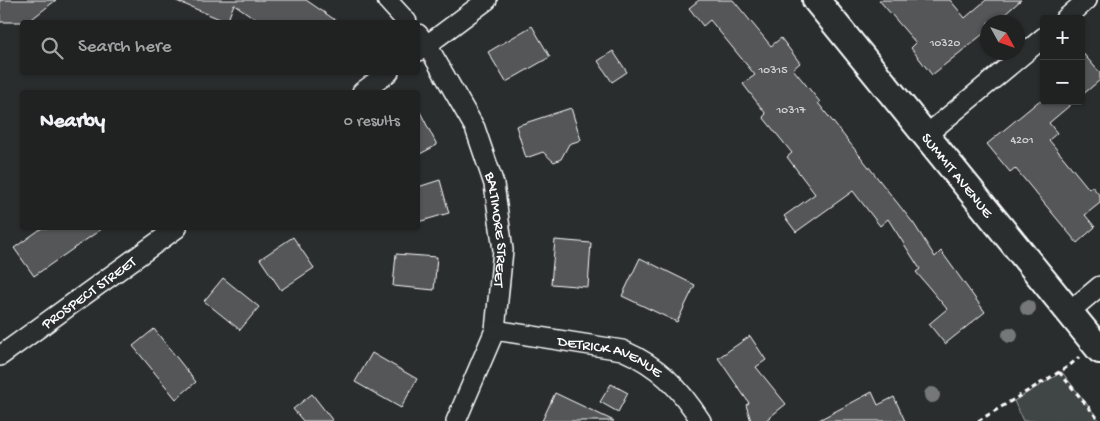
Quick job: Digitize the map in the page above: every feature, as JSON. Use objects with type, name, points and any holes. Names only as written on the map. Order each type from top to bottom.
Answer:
[{"type":"street","points":[[388,0],[405,20]]},
{"type":"street","points":[[421,44],[487,0]]},
{"type":"street","name":"SUMMIT AVENUE","points":[[816,0],[1100,350]]},
{"type":"street","points":[[1070,15],[1087,0]]},
{"type":"street","points":[[926,136],[1040,39]]},
{"type":"street","name":"BALTIMORE STREET","points":[[421,44],[475,128],[494,184],[504,250],[495,330],[456,421]]},
{"type":"street","points":[[365,90],[385,75]]},
{"type":"street","name":"PROSPECT STREET","points":[[0,356],[174,230]]},
{"type":"street","points":[[1070,312],[1100,286]]},
{"type":"street","name":"DETRICK AVENUE","points":[[495,330],[622,350],[657,369],[682,392],[701,421]]},
{"type":"path","points":[[978,421],[1076,360]]},
{"type":"path","points":[[1059,372],[1100,421]]},
{"type":"shaded area","points":[[1062,372],[1100,421],[1023,421],[1014,401]]},
{"type":"building","points":[[0,0],[56,0],[31,20],[0,22]]},
{"type":"building","points":[[174,0],[306,0],[335,20],[257,20],[234,4],[228,20],[222,20]]},
{"type":"building","points":[[699,0],[733,0],[771,46],[781,38],[800,63],[793,69],[820,102],[818,103],[914,224],[935,257],[941,251],[985,312],[945,344],[929,324],[947,309],[916,272],[920,269],[888,219],[880,226],[853,191],[796,232],[784,216],[815,194],[787,157],[792,153],[763,117],[766,114],[743,84],[755,75],[710,20],[703,26],[689,8]]},
{"type":"building","points":[[879,0],[950,0],[965,18],[986,0],[1021,0],[1004,15],[980,15],[980,36],[932,75],[911,48],[916,43]]},
{"type":"building","points":[[532,26],[550,57],[506,82],[488,52]]},
{"type":"building","points":[[613,51],[627,72],[612,82],[598,61]]},
{"type":"building","points":[[1085,56],[1100,73],[1100,80],[1085,93]]},
{"type":"building","points":[[1039,101],[1040,105],[1070,105],[1049,123],[1057,133],[1049,140],[1089,189],[1092,186],[1100,196],[1100,203],[1085,215],[1095,227],[1077,243],[1015,168],[1010,172],[987,144]]},
{"type":"building","points":[[571,108],[581,140],[569,144],[561,159],[554,162],[543,152],[526,158],[516,126]]},
{"type":"building","points":[[420,112],[437,145],[420,154]]},
{"type":"building","points":[[440,180],[449,213],[420,221],[420,186]]},
{"type":"building","points":[[39,230],[100,230],[34,276],[14,248]]},
{"type":"building","points":[[293,237],[314,268],[281,290],[260,259]]},
{"type":"building","points":[[555,240],[591,243],[588,287],[551,284]]},
{"type":"building","points":[[396,254],[437,257],[434,290],[393,286]]},
{"type":"building","points":[[640,258],[695,285],[677,322],[622,296]]},
{"type":"building","points":[[223,278],[259,307],[240,330],[204,301]]},
{"type":"building","points":[[154,329],[196,382],[176,399],[133,346]]},
{"type":"building","points":[[750,336],[766,360],[756,367],[786,404],[765,421],[751,421],[746,405],[749,403],[718,358]]},
{"type":"building","points":[[372,353],[417,379],[401,408],[355,382]]},
{"type":"building","points":[[611,384],[628,393],[618,412],[600,402]]},
{"type":"building","points":[[872,392],[878,405],[894,397],[905,421],[817,421]]},
{"type":"building","points":[[555,393],[614,421],[542,421]]},
{"type":"building","points":[[312,394],[333,421],[303,421],[293,409]]}]
